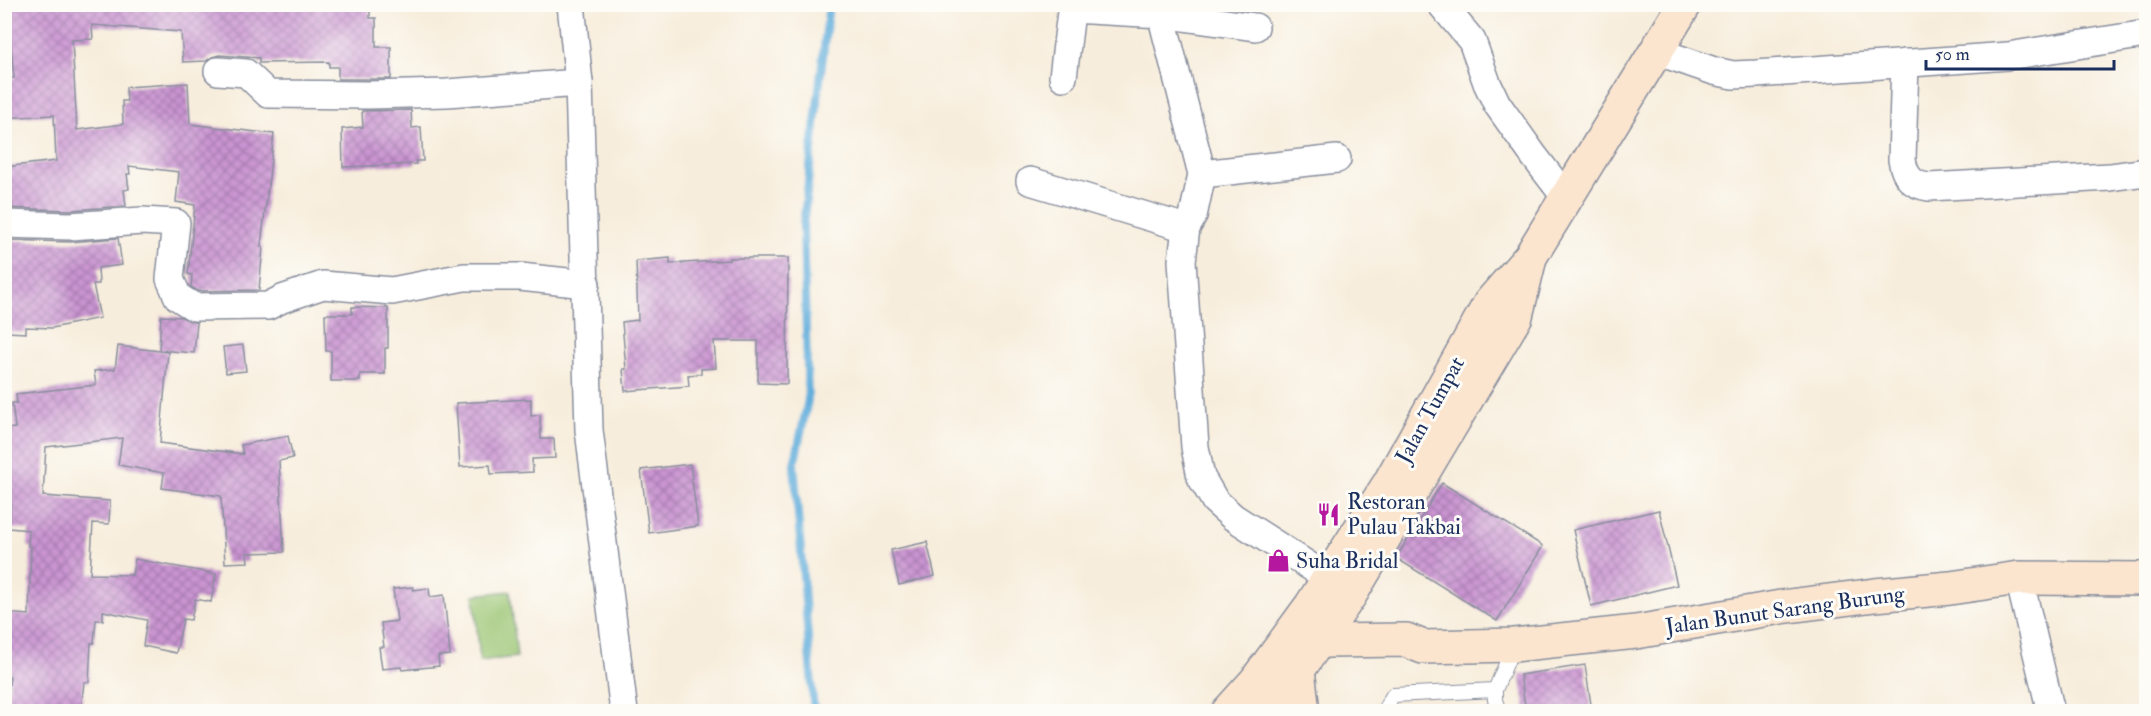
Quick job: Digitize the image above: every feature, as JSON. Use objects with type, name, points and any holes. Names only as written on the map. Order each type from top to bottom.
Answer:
[{"type":"main road","name":"Jalan Tumpat","points":[[1300,648],[1311,606],[1389,484],[1490,303],[1530,257],[1685,4]]},
{"type":"main road","name":"Jalan Tumpat","points":[[1256,704],[1300,648],[1342,607],[1516,316],[1530,257]]},
{"type":"main road","points":[[1213,711],[1243,672],[1314,569],[1353,520],[1389,484]]},
{"type":"main road","name":"Jalan Bunut Sarang Burung","points":[[1300,648],[1328,641],[1406,640],[1423,647],[1514,645],[1636,632],[1781,607],[2019,578],[2146,579]]},
{"type":"main road","points":[[1342,607],[1347,624],[1357,636],[1372,641]]},
{"type":"main road","name":"Jalan Bunut Sarang Burung","points":[[1300,648],[1359,659],[1407,656],[1423,647]]},
{"type":"main road","points":[[1300,648],[1303,711]]},
{"type":"street","points":[[570,4],[579,83],[589,430],[624,711]]},
{"type":"street","points":[[1441,4],[1472,41],[1497,104],[1533,156],[1567,199]]},
{"type":"street","points":[[1063,77],[1071,7],[1161,14],[1255,27]]},
{"type":"street","points":[[1161,14],[1202,174],[1193,216],[1186,228],[1182,261],[1195,447],[1201,477],[1215,501],[1233,517],[1314,569]]},
{"type":"street","points":[[1656,51],[1714,71],[1733,75],[2008,56],[2146,34]]},
{"type":"street","points":[[1905,63],[1902,160],[1904,171],[1910,180],[1919,186],[2109,177],[2146,172]]},
{"type":"street","points":[[218,72],[246,73],[267,94],[447,93],[579,83]]},
{"type":"street","points":[[1202,174],[1337,159]]},
{"type":"street","points":[[1030,181],[1186,228]]},
{"type":"street","points":[[4,224],[70,226],[142,221],[176,223],[170,279],[178,297],[194,307],[268,306],[323,285],[392,291],[464,277],[520,277],[586,284]]},
{"type":"street","points":[[2019,578],[2051,711]]},
{"type":"lane","points":[[1499,711],[1495,700],[1495,690],[1514,645]]},
{"type":"lane","points":[[1383,711],[1393,695],[1495,690]]},
{"type":"green space","points":[[510,591],[517,657],[480,661],[474,595]]},
{"type":"building","points":[[11,4],[370,4],[370,18],[376,18],[376,47],[391,47],[391,79],[338,79],[338,67],[329,67],[329,62],[259,63],[259,58],[219,55],[206,61],[183,62],[181,32],[92,25],[93,39],[72,40],[77,130],[123,124],[122,101],[127,101],[126,87],[188,83],[190,124],[274,134],[261,246],[263,247],[259,290],[198,291],[191,287],[192,275],[188,274],[195,205],[176,202],[179,172],[129,166],[130,174],[127,174],[129,189],[124,190],[126,206],[70,210],[4,208],[4,167],[56,161],[54,115],[4,118],[4,78],[14,78],[10,34],[6,35],[4,14],[4,11],[11,10]]},
{"type":"building","points":[[411,110],[412,128],[421,127],[423,161],[415,161],[416,164],[343,167],[342,129],[363,127],[362,111]]},
{"type":"building","points":[[118,238],[122,265],[98,268],[99,284],[93,284],[100,318],[52,328],[26,327],[26,333],[7,332],[7,328],[4,327],[4,240],[70,242]]},
{"type":"building","points":[[670,258],[670,264],[729,260],[729,258],[788,258],[787,384],[758,383],[758,341],[714,341],[716,368],[701,369],[701,374],[688,375],[689,386],[625,391],[623,369],[626,369],[622,322],[638,320],[636,261]]},
{"type":"building","points":[[352,307],[388,308],[388,348],[385,348],[385,374],[360,374],[360,381],[331,381],[331,351],[326,351],[325,314],[352,314]]},
{"type":"building","points":[[161,316],[181,317],[197,323],[194,353],[159,350]]},
{"type":"building","points":[[243,345],[246,371],[226,373],[223,347]]},
{"type":"building","points":[[118,346],[168,352],[160,443],[243,454],[241,445],[288,436],[293,458],[279,461],[284,552],[247,553],[248,562],[225,563],[221,496],[162,488],[164,473],[118,465],[122,438],[46,447],[43,496],[110,501],[109,524],[93,523],[90,574],[132,575],[135,559],[216,574],[211,602],[195,599],[191,620],[183,619],[176,653],[143,646],[147,620],[103,611],[103,620],[96,620],[94,643],[91,643],[89,682],[84,682],[81,711],[6,711],[10,677],[4,677],[4,613],[29,615],[31,547],[28,546],[29,530],[9,528],[11,499],[4,499],[4,429],[15,428],[12,403],[17,403],[16,394],[96,385],[94,371],[115,369]]},
{"type":"building","points":[[531,399],[531,416],[540,415],[541,439],[554,439],[555,458],[532,459],[533,472],[491,474],[490,465],[460,467],[456,403]]},
{"type":"building","points":[[690,464],[698,526],[649,533],[641,470]]},
{"type":"building","points":[[1442,483],[1543,546],[1497,621],[1396,558]]},
{"type":"building","points":[[1659,510],[1677,585],[1591,606],[1573,530]]},
{"type":"building","points":[[927,542],[935,576],[899,585],[891,550]]},
{"type":"building","points":[[413,587],[413,590],[429,588],[430,597],[444,595],[450,655],[438,656],[439,666],[402,670],[401,667],[382,669],[379,647],[384,647],[381,623],[397,621],[393,589]]},
{"type":"building","points":[[1585,665],[1592,711],[1526,711],[1520,675]]},
{"type":"waterway","points":[[814,712],[794,465],[808,400],[803,226],[829,4]]},
{"type":"place","name":"Restoran Pulau Takbai","points":[[1329,515]]},
{"type":"place","name":"Suha Bridal","points":[[1278,561]]}]
